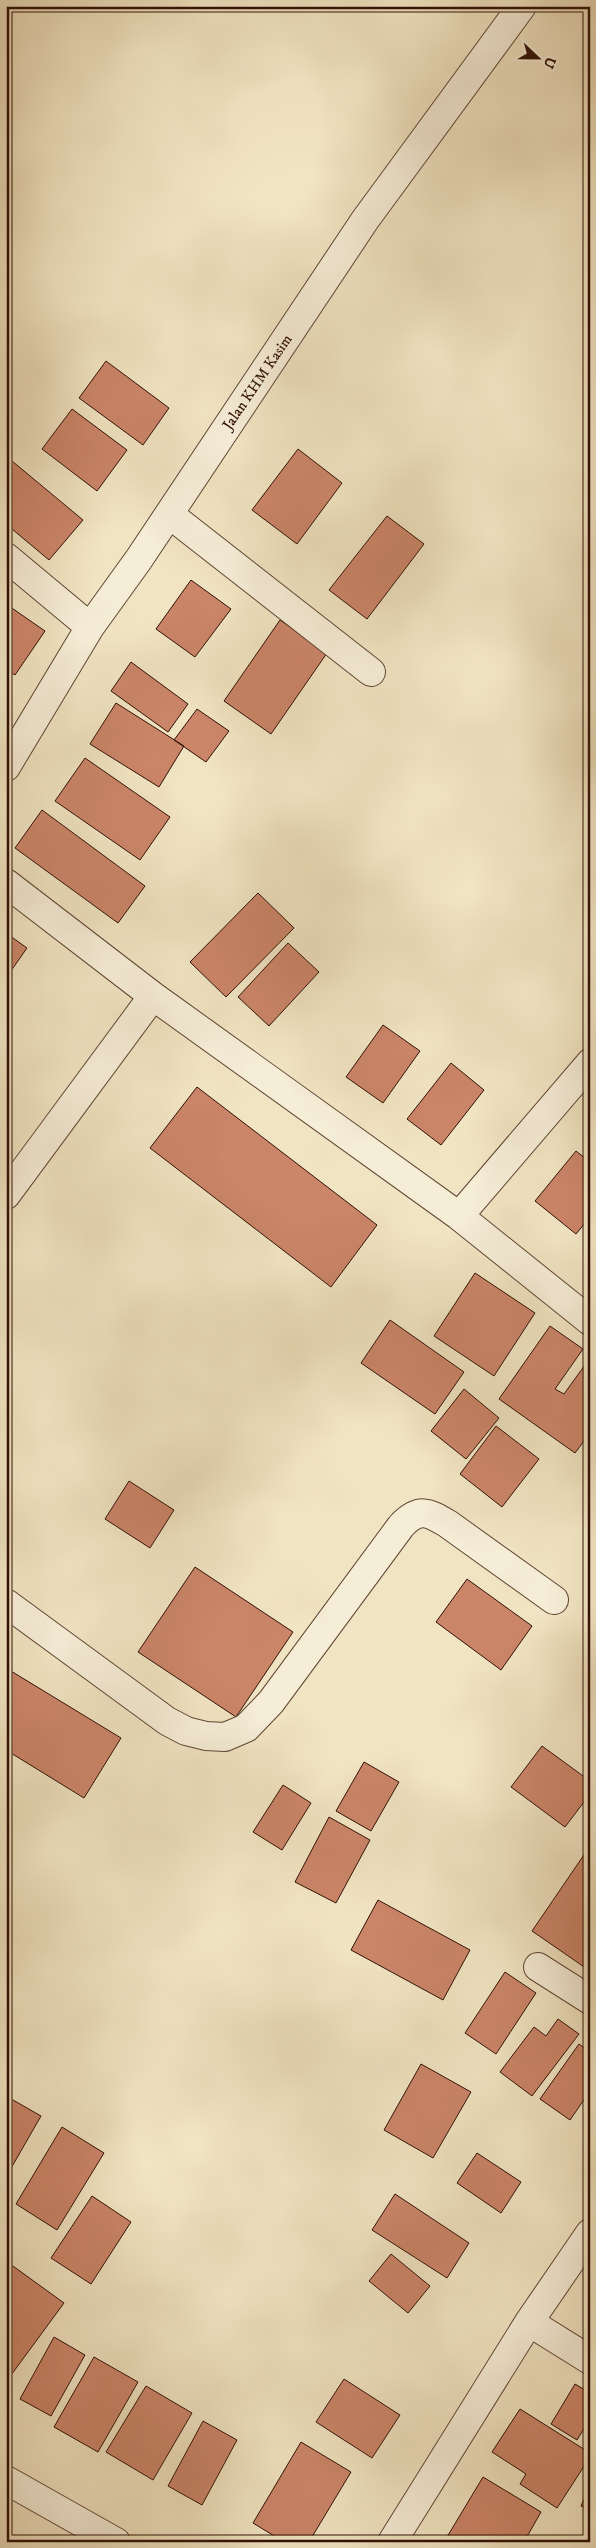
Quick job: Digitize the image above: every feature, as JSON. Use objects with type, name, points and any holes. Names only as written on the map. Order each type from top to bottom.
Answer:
[{"type":"street","name":"Jalan KHM Kasim","points":[[6,767],[90,628],[169,514],[364,220],[520,10]]},
{"type":"street","points":[[169,514],[372,672]]},
{"type":"street","points":[[6,557],[90,628]]},
{"type":"street","points":[[6,883],[153,996],[459,1216],[590,1322]]},
{"type":"street","points":[[6,1195],[153,996]]},
{"type":"street","points":[[459,1216],[590,1062]]},
{"type":"street","points":[[6,1603],[166,1721],[186,1731],[206,1736],[225,1737],[246,1728],[271,1702],[401,1526],[410,1517],[419,1512],[433,1514],[554,1600]]},
{"type":"street","points":[[538,1967],[590,2000]]},
{"type":"street","points":[[392,2542],[529,2322],[590,2233]]},
{"type":"street","points":[[529,2322],[590,2360]]},
{"type":"street","points":[[6,2480],[116,2542]]},
{"type":"building","points":[[106,361],[169,408],[143,445],[79,398]]},
{"type":"building","points":[[72,409],[127,450],[97,491],[42,449]]},
{"type":"building","points":[[298,449],[342,483],[297,544],[252,510]]},
{"type":"building","points":[[12,461],[83,520],[49,560],[6,524],[6,468]]},
{"type":"building","points":[[387,516],[424,544],[367,619],[329,590]]},
{"type":"building","points":[[191,580],[231,609],[195,657],[156,629]]},
{"type":"building","points":[[6,604],[45,631],[15,675],[6,669]]},
{"type":"building","points":[[280,620],[327,653],[271,734],[224,701]]},
{"type":"building","points":[[131,662],[188,704],[168,732],[111,691]]},
{"type":"building","points":[[116,703],[184,746],[159,787],[90,744]]},
{"type":"building","points":[[197,709],[229,731],[206,762],[174,740]]},
{"type":"building","points":[[85,758],[170,817],[140,860],[55,801]]},
{"type":"building","points":[[42,810],[145,886],[118,923],[15,848]]},
{"type":"building","points":[[258,893],[294,928],[226,997],[190,962]]},
{"type":"building","points":[[6,933],[27,948],[6,978]]},
{"type":"building","points":[[288,943],[319,972],[269,1026],[238,997]]},
{"type":"building","points":[[383,1025],[420,1051],[383,1103],[346,1077]]},
{"type":"building","points":[[451,1063],[484,1090],[441,1145],[407,1119]]},
{"type":"building","points":[[197,1087],[377,1225],[331,1287],[150,1148]]},
{"type":"building","points":[[576,1151],[590,1162],[590,1217],[576,1234],[535,1201]]},
{"type":"building","points":[[475,1273],[535,1313],[494,1376],[434,1336]]},
{"type":"building","points":[[390,1320],[464,1372],[435,1414],[361,1363]]},
{"type":"building","points":[[550,1326],[583,1349],[555,1389],[564,1394],[590,1358],[590,1433],[575,1453],[499,1399]]},
{"type":"building","points":[[464,1389],[499,1418],[466,1459],[431,1431]]},
{"type":"building","points":[[496,1426],[539,1459],[502,1507],[460,1474]]},
{"type":"building","points":[[129,1481],[174,1510],[150,1548],[105,1519]]},
{"type":"building","points":[[195,1567],[293,1632],[236,1717],[138,1652]]},
{"type":"building","points":[[467,1579],[532,1626],[501,1670],[436,1622]]},
{"type":"building","points":[[6,1668],[121,1738],[84,1798],[6,1750]]},
{"type":"building","points":[[542,1746],[590,1781],[590,1794],[565,1827],[511,1787]]},
{"type":"building","points":[[364,1762],[399,1782],[371,1831],[336,1811]]},
{"type":"building","points":[[283,1785],[311,1803],[282,1850],[253,1832]]},
{"type":"building","points":[[329,1817],[370,1840],[336,1903],[295,1882]]},
{"type":"building","points":[[590,1846],[590,1971],[532,1931]]},
{"type":"building","points":[[378,1900],[470,1950],[443,2000],[351,1950]]},
{"type":"building","points":[[505,1972],[536,1993],[496,2054],[465,2033]]},
{"type":"building","points":[[558,2019],[579,2034],[532,2096],[500,2072],[534,2027],[546,2036]]},
{"type":"building","points":[[579,2044],[590,2052],[590,2091],[570,2120],[540,2099]]},
{"type":"building","points":[[421,2064],[471,2092],[433,2158],[384,2130]]},
{"type":"building","points":[[6,2096],[41,2116],[6,2177]]},
{"type":"building","points":[[62,2127],[104,2153],[57,2230],[16,2204]]},
{"type":"building","points":[[477,2153],[521,2182],[501,2213],[457,2183]]},
{"type":"building","points":[[395,2194],[469,2243],[447,2278],[372,2230]]},
{"type":"building","points":[[92,2196],[131,2222],[91,2284],[51,2258]]},
{"type":"building","points":[[391,2254],[430,2286],[408,2313],[369,2281]]},
{"type":"building","points":[[6,2261],[64,2303],[6,2382]]},
{"type":"building","points":[[54,2337],[85,2355],[51,2416],[20,2399]]},
{"type":"building","points":[[94,2357],[138,2382],[98,2452],[54,2427]]},
{"type":"building","points":[[344,2379],[400,2415],[372,2458],[316,2422]]},
{"type":"building","points":[[575,2384],[590,2393],[590,2419],[577,2440],[551,2424]]},
{"type":"building","points":[[146,2386],[192,2413],[153,2480],[106,2452]]},
{"type":"building","points":[[520,2409],[590,2453],[590,2457],[557,2508],[520,2484],[526,2474],[492,2452]]},
{"type":"building","points":[[203,2421],[237,2440],[202,2505],[168,2486]]},
{"type":"building","points":[[301,2442],[351,2472],[309,2542],[284,2542],[253,2523]]},
{"type":"building","points":[[483,2477],[541,2512],[524,2542],[444,2542]]},
{"type":"building","points":[[590,2486],[590,2510],[581,2506]]}]
